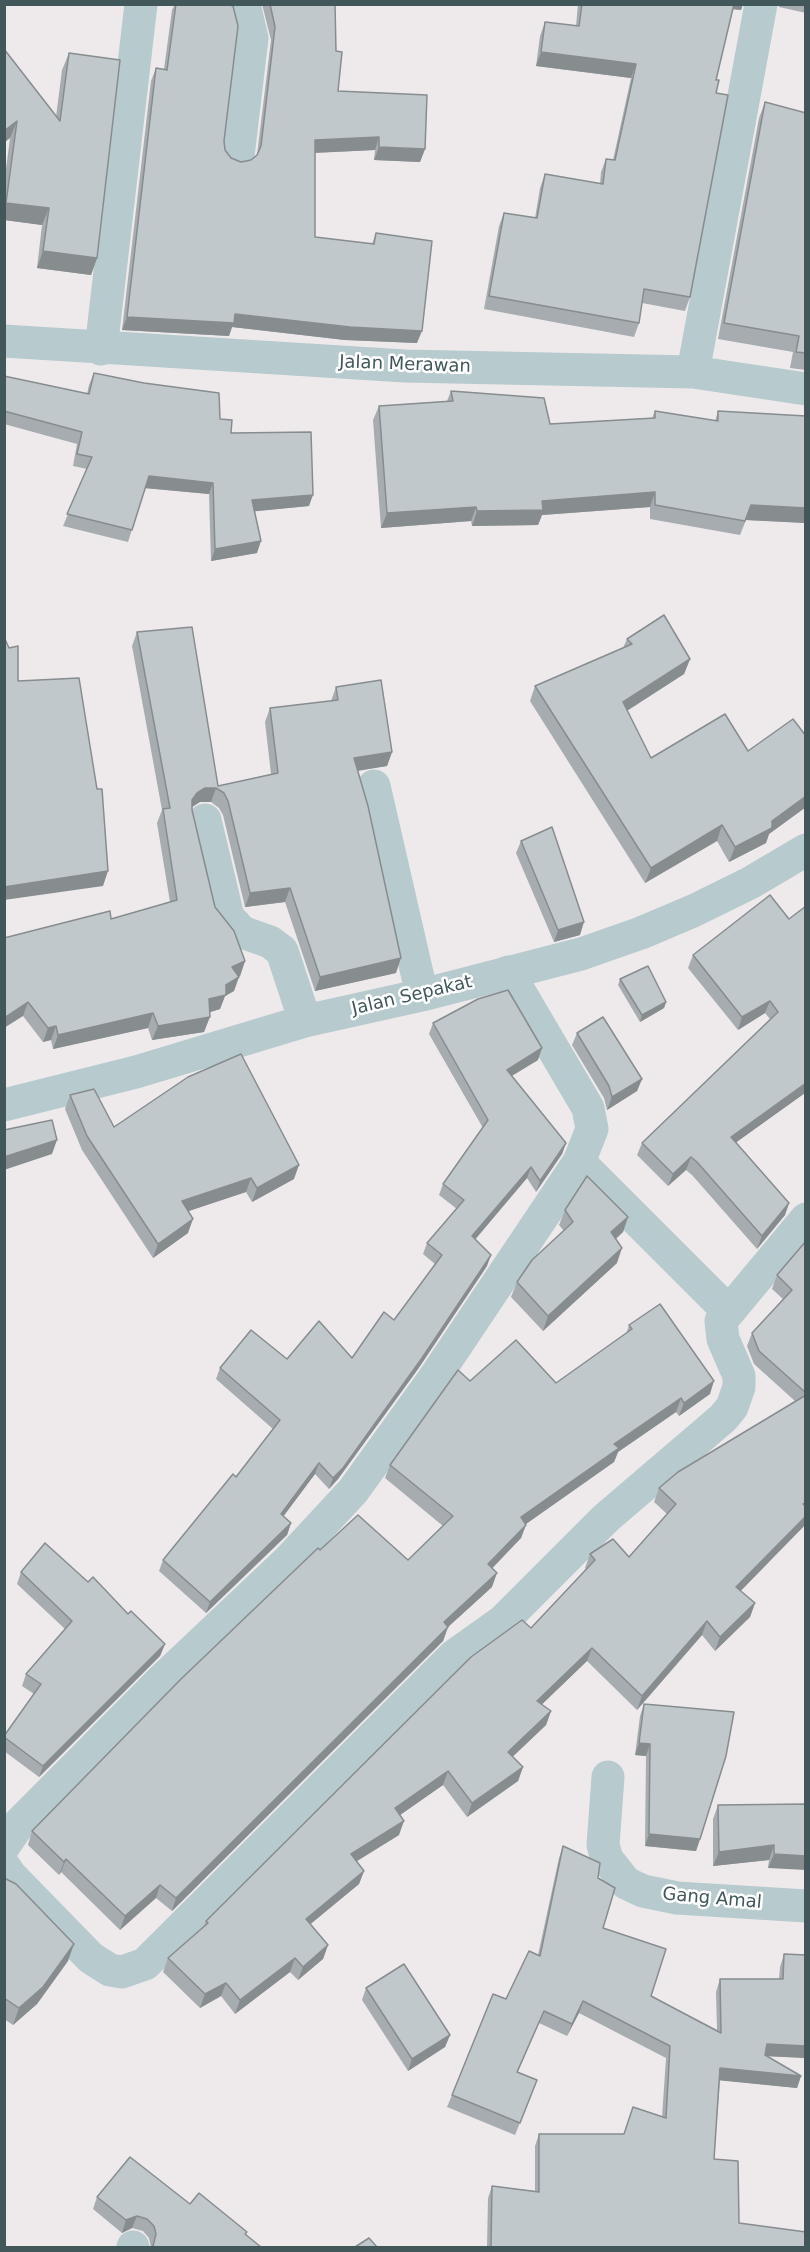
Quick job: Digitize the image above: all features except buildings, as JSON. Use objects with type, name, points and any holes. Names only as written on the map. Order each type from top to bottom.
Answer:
[{"type":"street","points":[[101,349],[141,4]]},
{"type":"street","points":[[238,156],[250,72],[252,38],[244,4]]},
{"type":"street","points":[[693,372],[761,4]]},
{"type":"street","name":"Jalan Merawan","points":[[4,341],[101,349],[405,366],[693,372],[806,389]]},
{"type":"street","points":[[374,786],[422,995]]},
{"type":"street","points":[[205,820],[228,917],[237,929],[270,942],[282,951],[305,1020]]},
{"type":"street","name":"Jalan Sepakat","points":[[4,1106],[125,1075],[305,1020],[422,995],[581,954],[641,933],[750,883],[806,850]]},
{"type":"street","points":[[4,1846],[19,1824],[163,1679],[289,1560],[353,1491],[434,1380],[579,1162],[592,1129],[588,1108],[508,972]]},
{"type":"street","points":[[579,1162],[728,1311]]},
{"type":"street","points":[[4,1866],[10,1875],[91,1958],[110,1970],[122,1971],[145,1964],[454,1656],[503,1621],[606,1518],[723,1418],[732,1407],[739,1387],[739,1376],[721,1332],[722,1321],[806,1219]]},
{"type":"street","name":"Gang Amal","points":[[608,1777],[603,1845],[607,1859],[626,1883],[643,1891],[677,1898],[806,1906]]}]
